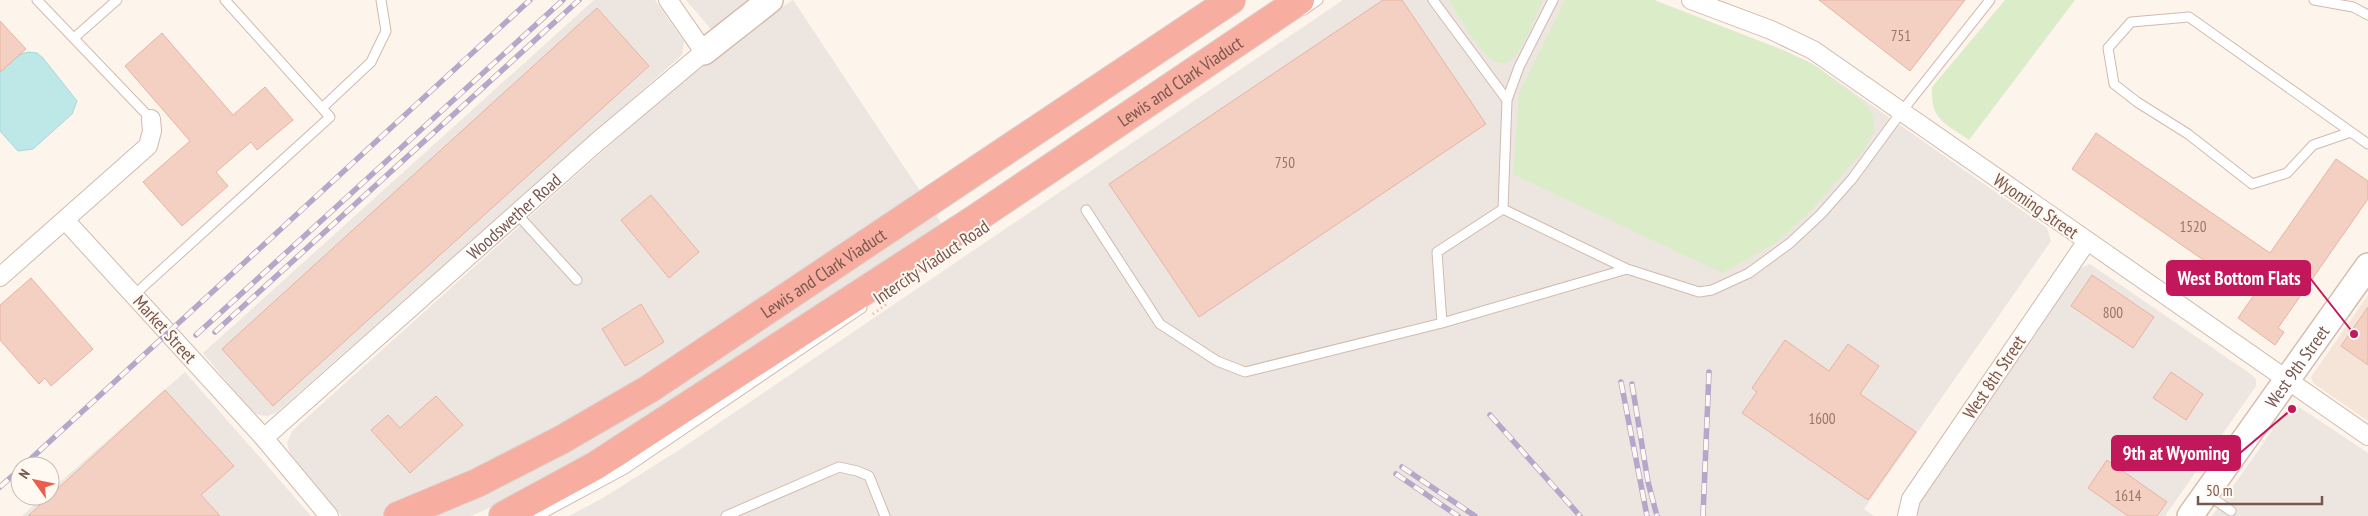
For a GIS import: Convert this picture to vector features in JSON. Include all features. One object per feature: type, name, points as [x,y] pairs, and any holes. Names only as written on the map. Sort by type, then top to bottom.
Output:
[{"type":"highway","name":"Lewis and Clark Viaduct","points":[[398,516],[477,483],[561,440],[649,389],[1231,0]]},
{"type":"highway","name":"Lewis and Clark Viaduct","points":[[503,516],[596,466],[1297,8]]},
{"type":"street","points":[[668,0],[704,52]]},
{"type":"street","name":"Woodswether Road","points":[[264,438],[517,214],[704,52],[770,0]]},
{"type":"street","name":"Wyoming Street","points":[[1691,0],[1771,30],[1813,50],[2368,436]]},
{"type":"street","points":[[0,276],[148,146],[152,131],[151,119]]},
{"type":"street","name":"Market Street","points":[[65,220],[264,438],[329,516]]},
{"type":"street","name":"West 8th Street","points":[[1907,516],[1911,499],[2087,241]]},
{"type":"street","name":"West 9th Street","points":[[2190,516],[2368,266]]},
{"type":"lane","points":[[37,0],[151,119]]},
{"type":"lane","points":[[74,38],[117,0]]},
{"type":"lane","points":[[134,295],[330,117],[225,0]]},
{"type":"lane","points":[[322,108],[371,62],[386,32],[381,0]]},
{"type":"lane","points":[[1297,8],[1318,0]]},
{"type":"lane","points":[[1433,0],[1506,100]]},
{"type":"lane","points":[[1503,209],[1506,100],[1519,67],[1553,0]]},
{"type":"lane","points":[[1503,209],[1627,269],[1699,292],[1712,290],[1749,273],[1790,243],[1821,214],[1852,179],[1902,111],[1990,0]]},
{"type":"lane","points":[[2314,0],[2353,7],[2368,15]]},
{"type":"lane","points":[[2351,132],[2313,145],[2287,173],[2252,184],[2188,134],[2136,102],[2114,84],[2108,48],[2131,22],[2189,17],[2368,144]]},
{"type":"lane","points":[[1442,323],[1437,252],[1503,209]]},
{"type":"lane","points":[[1086,210],[1160,324],[1217,361],[1245,372],[1442,323],[1627,269]]},
{"type":"lane","points":[[517,214],[577,280]]},
{"type":"lane","name":"Intercity Viaduct Road","points":[[538,516],[625,469],[873,301]]},
{"type":"lane","points":[[726,516],[839,467],[857,470],[869,476],[885,516]]},
{"type":"lane","points":[[2206,493],[2231,511]]},
{"type":"shaded area","points":[[594,0],[655,0],[684,42],[682,55],[276,413],[267,416],[251,411],[203,353]]},
{"type":"shaded area","points":[[686,0],[753,0],[718,27],[710,28]]},
{"type":"shaded area","points":[[793,0],[946,230],[564,475],[471,516],[342,516],[290,453],[287,443],[292,431],[662,98],[738,36]]},
{"type":"shaded area","points":[[1343,0],[1654,0],[1785,51],[1813,64],[2047,228],[2051,241],[1864,509],[1874,516],[569,516],[603,498],[682,448]]},
{"type":"shaded area","points":[[2090,264],[2252,375],[2256,379],[2256,386],[2165,516],[1918,516],[1918,506],[2075,274],[2081,268]]},
{"type":"shaded area","points":[[2368,295],[2368,421],[2313,383],[2311,377]]},
{"type":"shaded area","points":[[185,372],[311,516],[22,516],[33,506],[60,506],[60,482]]},
{"type":"shaded area","points":[[2296,405],[2368,453],[2368,516],[2212,516],[2288,408]]},
{"type":"green space","points":[[1449,0],[1543,0],[1520,50],[1510,61],[1502,63],[1493,60],[1484,52]]},
{"type":"green space","points":[[1565,0],[1654,0],[1785,51],[1813,64],[1865,103],[1873,116],[1874,132],[1864,150],[1807,215],[1774,244],[1722,273],[1513,174],[1519,93]]},
{"type":"green space","points":[[2005,0],[2075,0],[1969,140],[1946,124],[1936,114],[1932,98],[1932,87]]},
{"type":"water","points":[[28,52],[37,53],[43,58],[77,101],[72,114],[33,149],[18,151],[0,131],[0,72],[21,54]]},
{"type":"building","points":[[1383,0],[1402,0],[1486,124],[1199,317],[1109,184]]},
{"type":"building","points":[[1819,0],[1965,0],[1910,71]]},
{"type":"building","points":[[597,8],[649,66],[273,406],[222,349]]},
{"type":"building","points":[[0,21],[26,49],[0,72]]},
{"type":"building","points":[[162,33],[233,115],[265,87],[293,120],[257,150],[251,142],[216,172],[228,186],[182,226],[143,182],[190,141],[125,66]]},
{"type":"building","points":[[2096,133],[2270,253],[2336,159],[2368,181],[2368,199],[2278,328],[2284,332],[2275,345],[2238,318],[2254,295],[2072,169]]},
{"type":"building","points":[[651,195],[699,252],[669,278],[621,220]]},
{"type":"building","points":[[2092,275],[2154,317],[2133,348],[2071,306]]},
{"type":"building","points":[[31,278],[93,349],[51,386],[45,378],[39,384],[0,340],[0,305]]},
{"type":"building","points":[[641,304],[664,342],[625,366],[602,329]]},
{"type":"building","points":[[2368,307],[2368,365],[2341,346]]},
{"type":"building","points":[[1785,340],[1829,371],[1848,344],[1879,366],[1860,394],[1916,432],[1868,500],[1742,413],[1757,392],[1752,388]]},
{"type":"building","points":[[2171,372],[2203,394],[2186,420],[2153,398]]},
{"type":"building","points":[[165,390],[234,466],[201,495],[220,516],[28,516],[39,506],[60,506],[60,487]]},
{"type":"building","points":[[436,396],[463,425],[410,473],[371,430],[388,415],[400,428]]},
{"type":"building","points":[[2107,460],[2167,502],[2157,516],[2128,516],[2088,488]]},
{"type":"railway","points":[[34,456],[530,0]]},
{"type":"railway","points":[[196,335],[563,0]]},
{"type":"railway","points":[[215,332],[579,0]]},
{"type":"railway","points":[[1703,516],[1709,372]]},
{"type":"railway","points":[[1621,382],[1647,516]]},
{"type":"railway","points":[[1632,384],[1648,482],[1657,516]]},
{"type":"railway","points":[[1490,415],[1580,516]]},
{"type":"railway","points":[[1402,467],[1475,516]]},
{"type":"railway","points":[[1396,474],[1458,516]]},
{"type":"railway","points":[[0,487],[10,478]]},
{"type":"place","name":"West Bottom Flats","points":[[2354,334]]},
{"type":"place","name":"9th at Wyoming","points":[[2292,409]]}]
